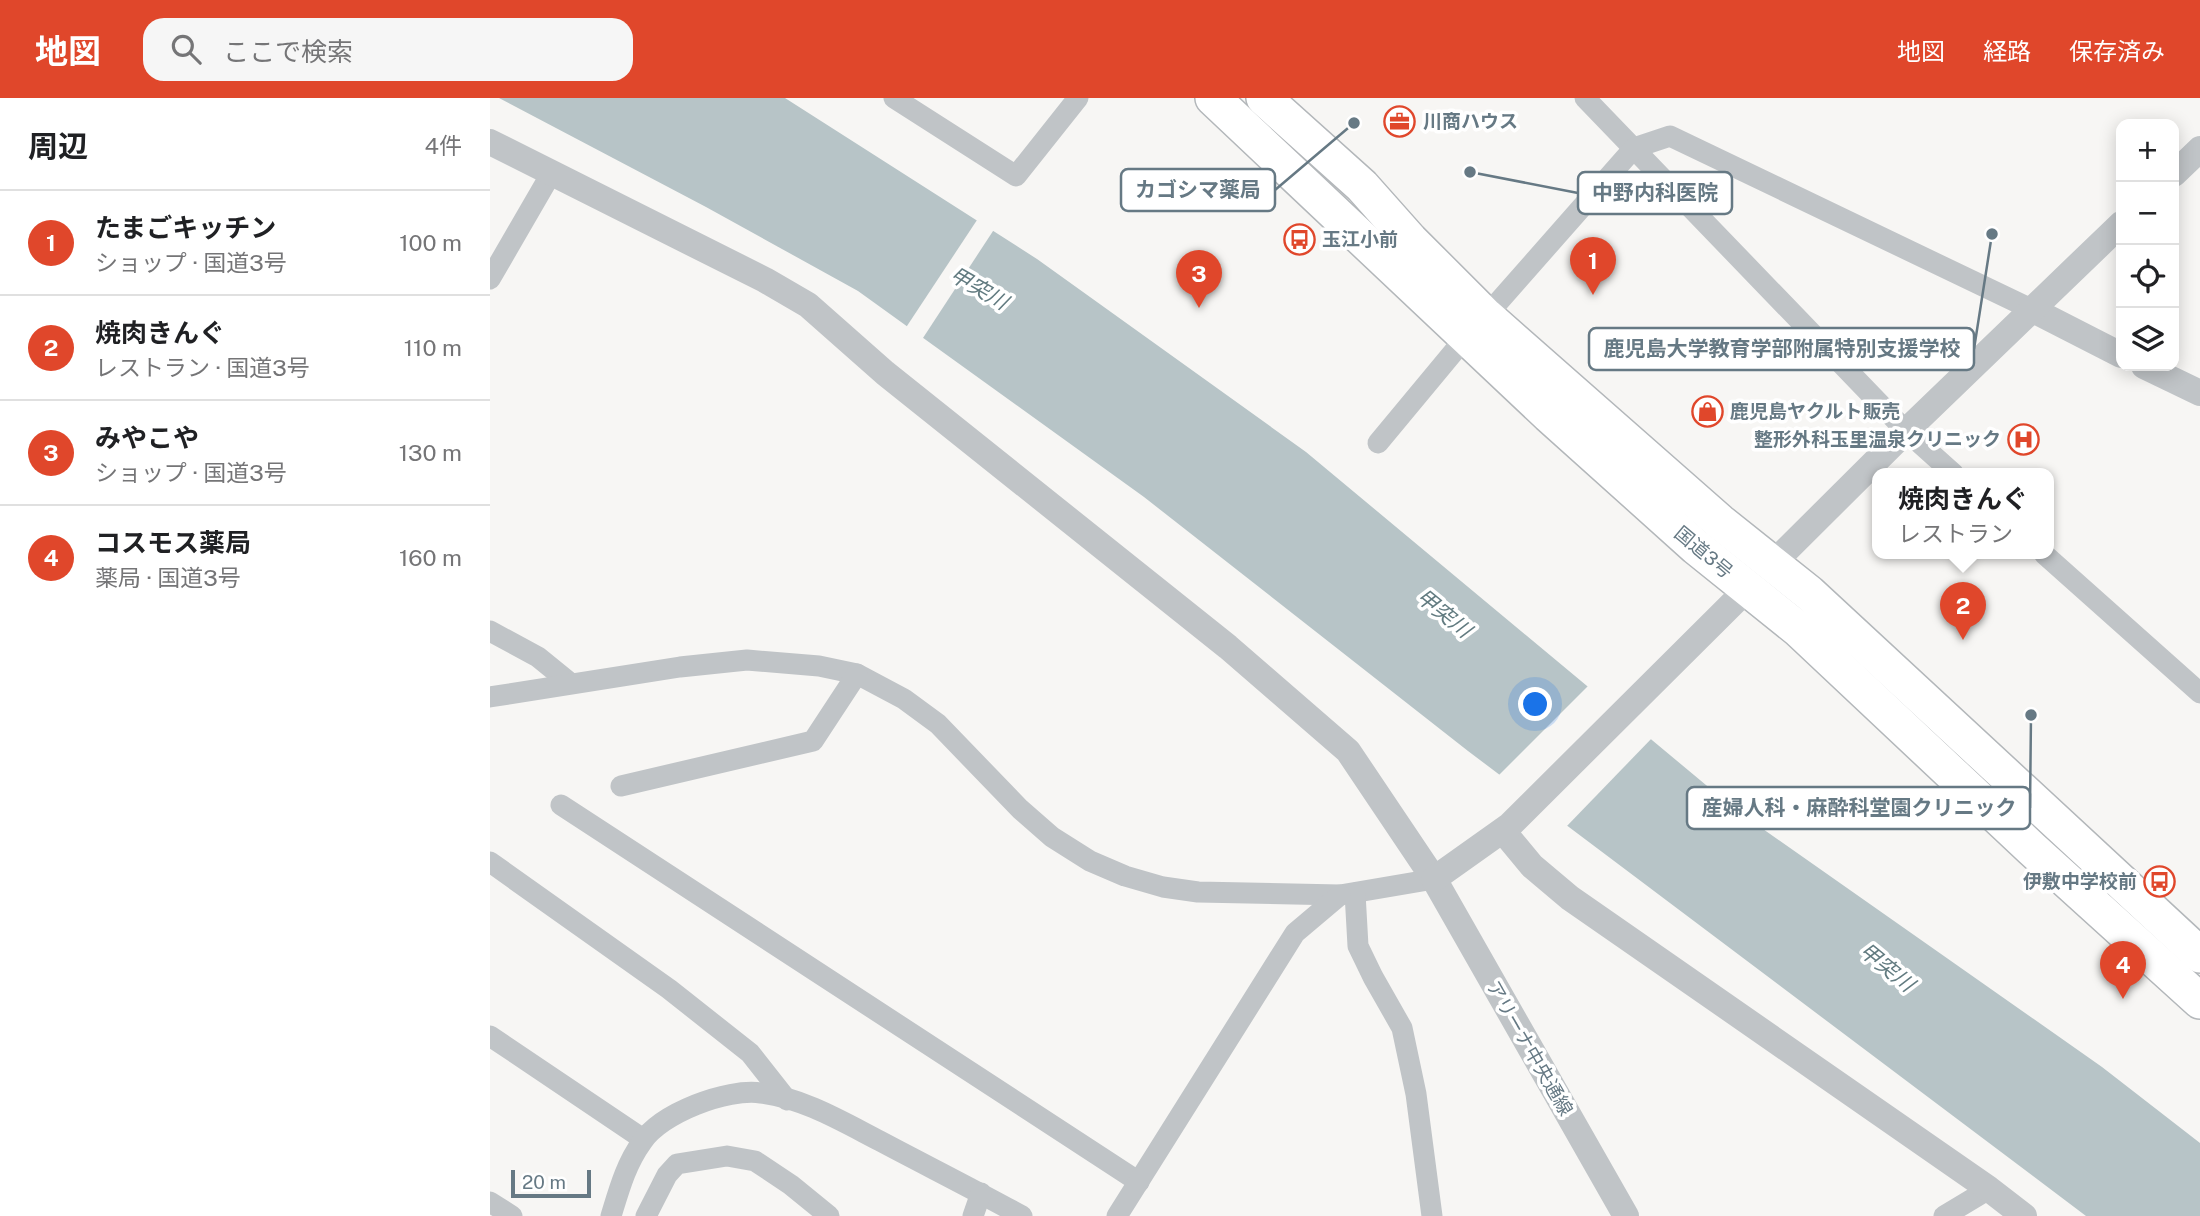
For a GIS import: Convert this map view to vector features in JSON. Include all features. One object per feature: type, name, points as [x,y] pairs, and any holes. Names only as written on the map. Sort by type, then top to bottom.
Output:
[{"type":"highway","name":"国道3号","points":[[1213,98],[1476,326],[1816,598],[2200,955]]},
{"type":"highway","name":"国道3号","points":[[1264,98],[1362,186],[1410,240],[1476,326],[1696,547],[1798,629],[2032,849],[2200,1001]]},
{"type":"street","points":[[894,98],[1016,176],[1078,98]]},
{"type":"street","points":[[1585,98],[1906,431],[1947,468]]},
{"type":"street","points":[[1378,443],[1476,326],[1634,148],[1670,136],[2116,352]]},
{"type":"street","name":"アリーナ中央通線","points":[[490,142],[765,280],[808,305],[885,373],[1227,647],[1348,751],[1434,879],[1626,1216]]},
{"type":"street","points":[[2179,169],[2200,149]]},
{"type":"street","points":[[490,279],[552,172]]},
{"type":"street","points":[[490,697],[570,683],[747,660],[818,666],[857,674],[904,699],[938,724],[1020,809],[1052,837],[1090,861],[1125,876],[1163,887],[1198,892],[1348,894],[1434,879],[1506,828],[1906,431],[2116,229]]},
{"type":"street","points":[[2154,371],[2200,393]]},
{"type":"street","points":[[2051,559],[2200,693]]},
{"type":"street","points":[[490,631],[538,657],[570,683]]},
{"type":"street","points":[[621,786],[813,741],[857,674]]},
{"type":"street","points":[[561,805],[1139,1182]]},
{"type":"street","points":[[1506,828],[1532,866],[1570,898],[2024,1216]]},
{"type":"street","points":[[490,862],[669,989],[750,1053],[787,1100]]},
{"type":"street","points":[[1117,1216],[1295,933],[1348,894]]},
{"type":"street","points":[[1348,894],[1358,946],[1402,1028],[1416,1094],[1432,1216]]},
{"type":"street","points":[[490,1036],[643,1139]]},
{"type":"street","points":[[611,1216],[630,1162],[643,1139],[685,1110],[711,1098],[737,1093],[762,1093],[817,1109],[1022,1216]]},
{"type":"street","points":[[646,1216],[667,1175],[677,1164],[727,1156],[755,1161],[791,1185],[829,1216]]},
{"type":"street","points":[[1944,1216],[1989,1189]]},
{"type":"street","points":[[973,1216],[981,1193]]},
{"type":"street","points":[[490,1202],[512,1216]]},
{"type":"water","name":"甲突川","points":[[499,98],[785,98],[1037,259],[1306,452],[1736,810],[2102,1067],[2200,1143],[2200,1216],[2086,1216],[1468,751],[1144,497],[858,291]]},
{"type":"pier","points":[[979,217],[995,228],[921,341],[905,329]]},
{"type":"pier","points":[[1590,684],[1653,737],[1565,828],[1497,777]]},
{"type":"place","name":"川商ハウス","points":[[1400,121]]},
{"type":"place","name":"カゴシマ薬局","points":[[1354,123]]},
{"type":"place","name":"中野内科医院","points":[[1470,172]]},
{"type":"place","name":"鹿児島大学教育学部附属特別支援学校","points":[[1992,234]]},
{"type":"place","name":"玉江小前","points":[[1299,239]]},
{"type":"place","name":"たまごキッチン","points":[[1593,295]]},
{"type":"place","name":"みやこや","points":[[1199,308]]},
{"type":"place","name":"鹿児島ヤクルト販売","points":[[1707,411]]},
{"type":"place","name":"整形外科玉里温泉クリニック","points":[[2024,439]]},
{"type":"place","name":"焼肉きんぐ","points":[[1963,640]]},
{"type":"place","name":"産婦人科・麻酔科堂園クリニック","points":[[2031,715]]},
{"type":"place","name":"伊敷中学校前","points":[[2160,881]]},
{"type":"place","name":"コスモス薬局","points":[[2123,999]]}]
